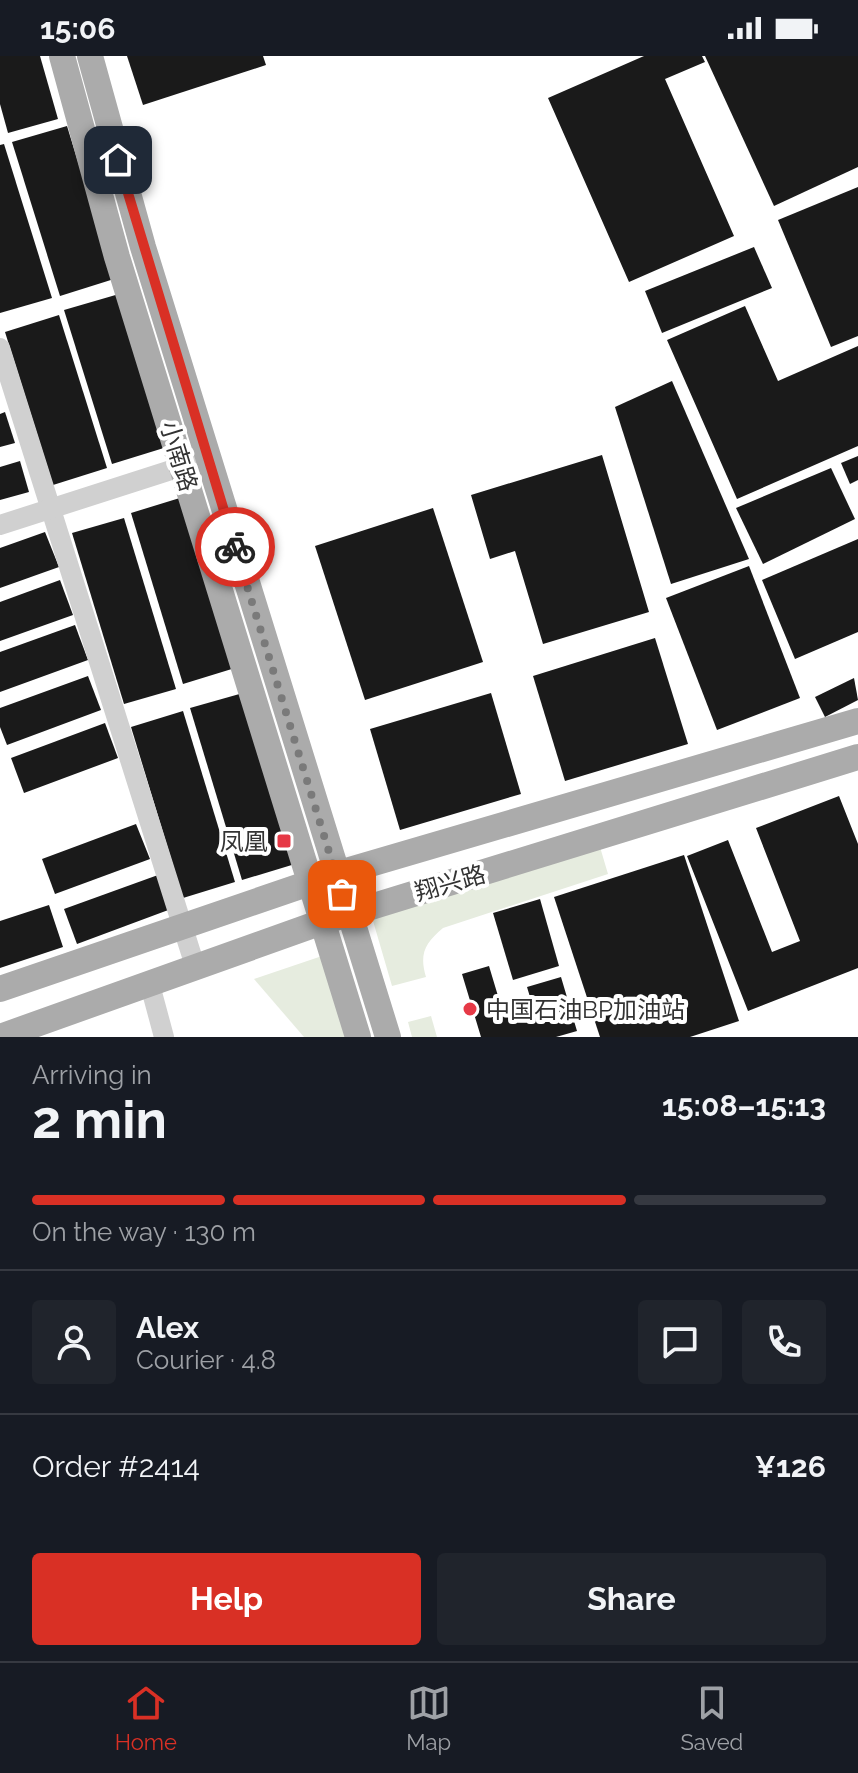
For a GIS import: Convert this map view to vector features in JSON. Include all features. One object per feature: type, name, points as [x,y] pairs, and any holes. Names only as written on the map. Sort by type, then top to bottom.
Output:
[{"type":"main road","name":"小南路","points":[[62,56],[117,257],[358,1037]]},
{"type":"main road","name":"小南路","points":[[90,56],[208,458],[388,1037]]},
{"type":"main road","name":"翔兴路","points":[[0,989],[310,882],[851,724]]},
{"type":"main road","name":"翔兴路","points":[[0,1037],[322,922],[858,758]]},
{"type":"street","points":[[0,348],[196,969]]},
{"type":"street","points":[[0,525],[208,458]]},
{"type":"street","points":[[851,724],[858,758]]},
{"type":"street","points":[[150,985],[164,1037]]},
{"type":"shaded area","points":[[600,847],[608,874],[443,928],[425,950],[423,962],[426,977],[392,986],[371,914]]},
{"type":"shaded area","points":[[322,956],[350,1037],[304,1037],[254,979]]},
{"type":"shaded area","points":[[431,1016],[437,1037],[412,1037],[408,1022]]},
{"type":"building","points":[[0,56],[40,56],[58,119],[8,133],[0,104]]},
{"type":"building","points":[[127,56],[263,56],[266,65],[143,105]]},
{"type":"building","points":[[644,56],[702,56],[705,62],[665,79],[734,236],[629,282],[548,98]]},
{"type":"building","points":[[705,56],[858,56],[858,167],[774,206]]},
{"type":"building","points":[[67,126],[114,279],[60,296],[12,142]]},
{"type":"building","points":[[4,144],[52,298],[0,313],[0,145]]},
{"type":"building","points":[[858,187],[858,336],[831,347],[778,220]]},
{"type":"building","points":[[754,247],[772,288],[662,333],[645,291]]},
{"type":"building","points":[[119,294],[167,447],[112,464],[64,310]]},
{"type":"building","points":[[745,306],[778,381],[858,346],[858,446],[737,499],[667,340]]},
{"type":"building","points":[[59,315],[107,468],[53,485],[5,332]]},
{"type":"building","points":[[672,381],[749,559],[671,584],[615,407]]},
{"type":"building","points":[[5,412],[15,443],[0,447],[0,414]]},
{"type":"building","points":[[602,455],[649,612],[543,644],[515,551],[490,559],[471,495]]},
{"type":"building","points":[[858,456],[858,480],[850,484],[841,463]]},
{"type":"building","points":[[20,461],[29,492],[0,500],[0,467]]},
{"type":"building","points":[[831,468],[855,519],[763,564],[736,508]]},
{"type":"building","points":[[183,497],[235,668],[183,684],[131,513]]},
{"type":"building","points":[[433,508],[483,662],[365,700],[315,546]]},
{"type":"building","points":[[124,518],[176,689],[124,704],[72,533]]},
{"type":"building","points":[[45,532],[59,567],[0,588],[0,548]]},
{"type":"building","points":[[858,539],[858,632],[795,659],[762,580]]},
{"type":"building","points":[[749,566],[800,698],[717,730],[666,598]]},
{"type":"building","points":[[60,580],[73,615],[0,641],[0,602]]},
{"type":"building","points":[[75,625],[88,660],[0,692],[0,652]]},
{"type":"building","points":[[655,638],[688,744],[565,781],[533,676]]},
{"type":"building","points":[[88,676],[101,710],[7,745],[0,727],[0,708]]},
{"type":"building","points":[[854,678],[858,700],[825,717],[815,697]]},
{"type":"building","points":[[243,693],[295,864],[242,880],[190,708]]},
{"type":"building","points":[[491,693],[521,794],[400,830],[370,729]]},
{"type":"building","points":[[183,711],[235,882],[183,898],[131,727]]},
{"type":"building","points":[[105,723],[118,758],[24,793],[11,758]]},
{"type":"building","points":[[839,796],[858,844],[858,968],[748,1011],[687,856],[728,840],[772,952],[800,941],[756,828]]},
{"type":"building","points":[[136,824],[150,859],[55,894],[42,859]]},
{"type":"building","points":[[684,855],[739,1021],[690,1037],[600,1037],[554,897]]},
{"type":"building","points":[[158,875],[171,909],[77,944],[64,909]]},
{"type":"building","points":[[540,899],[559,966],[513,980],[493,913]]},
{"type":"building","points":[[49,905],[63,947],[0,968],[0,921]]},
{"type":"building","points":[[489,966],[504,1016],[533,1007],[527,987],[561,977],[577,1031],[556,1037],[481,1037],[462,974]]},
{"type":"way so far","points":[[235,547],[342,894]]},
{"type":"place","name":"凤凰","points":[[284,841]]},
{"type":"place","name":"中国石油BP加油站","points":[[470,1009]]},
{"type":"route","points":[[118,160],[235,547]]}]
